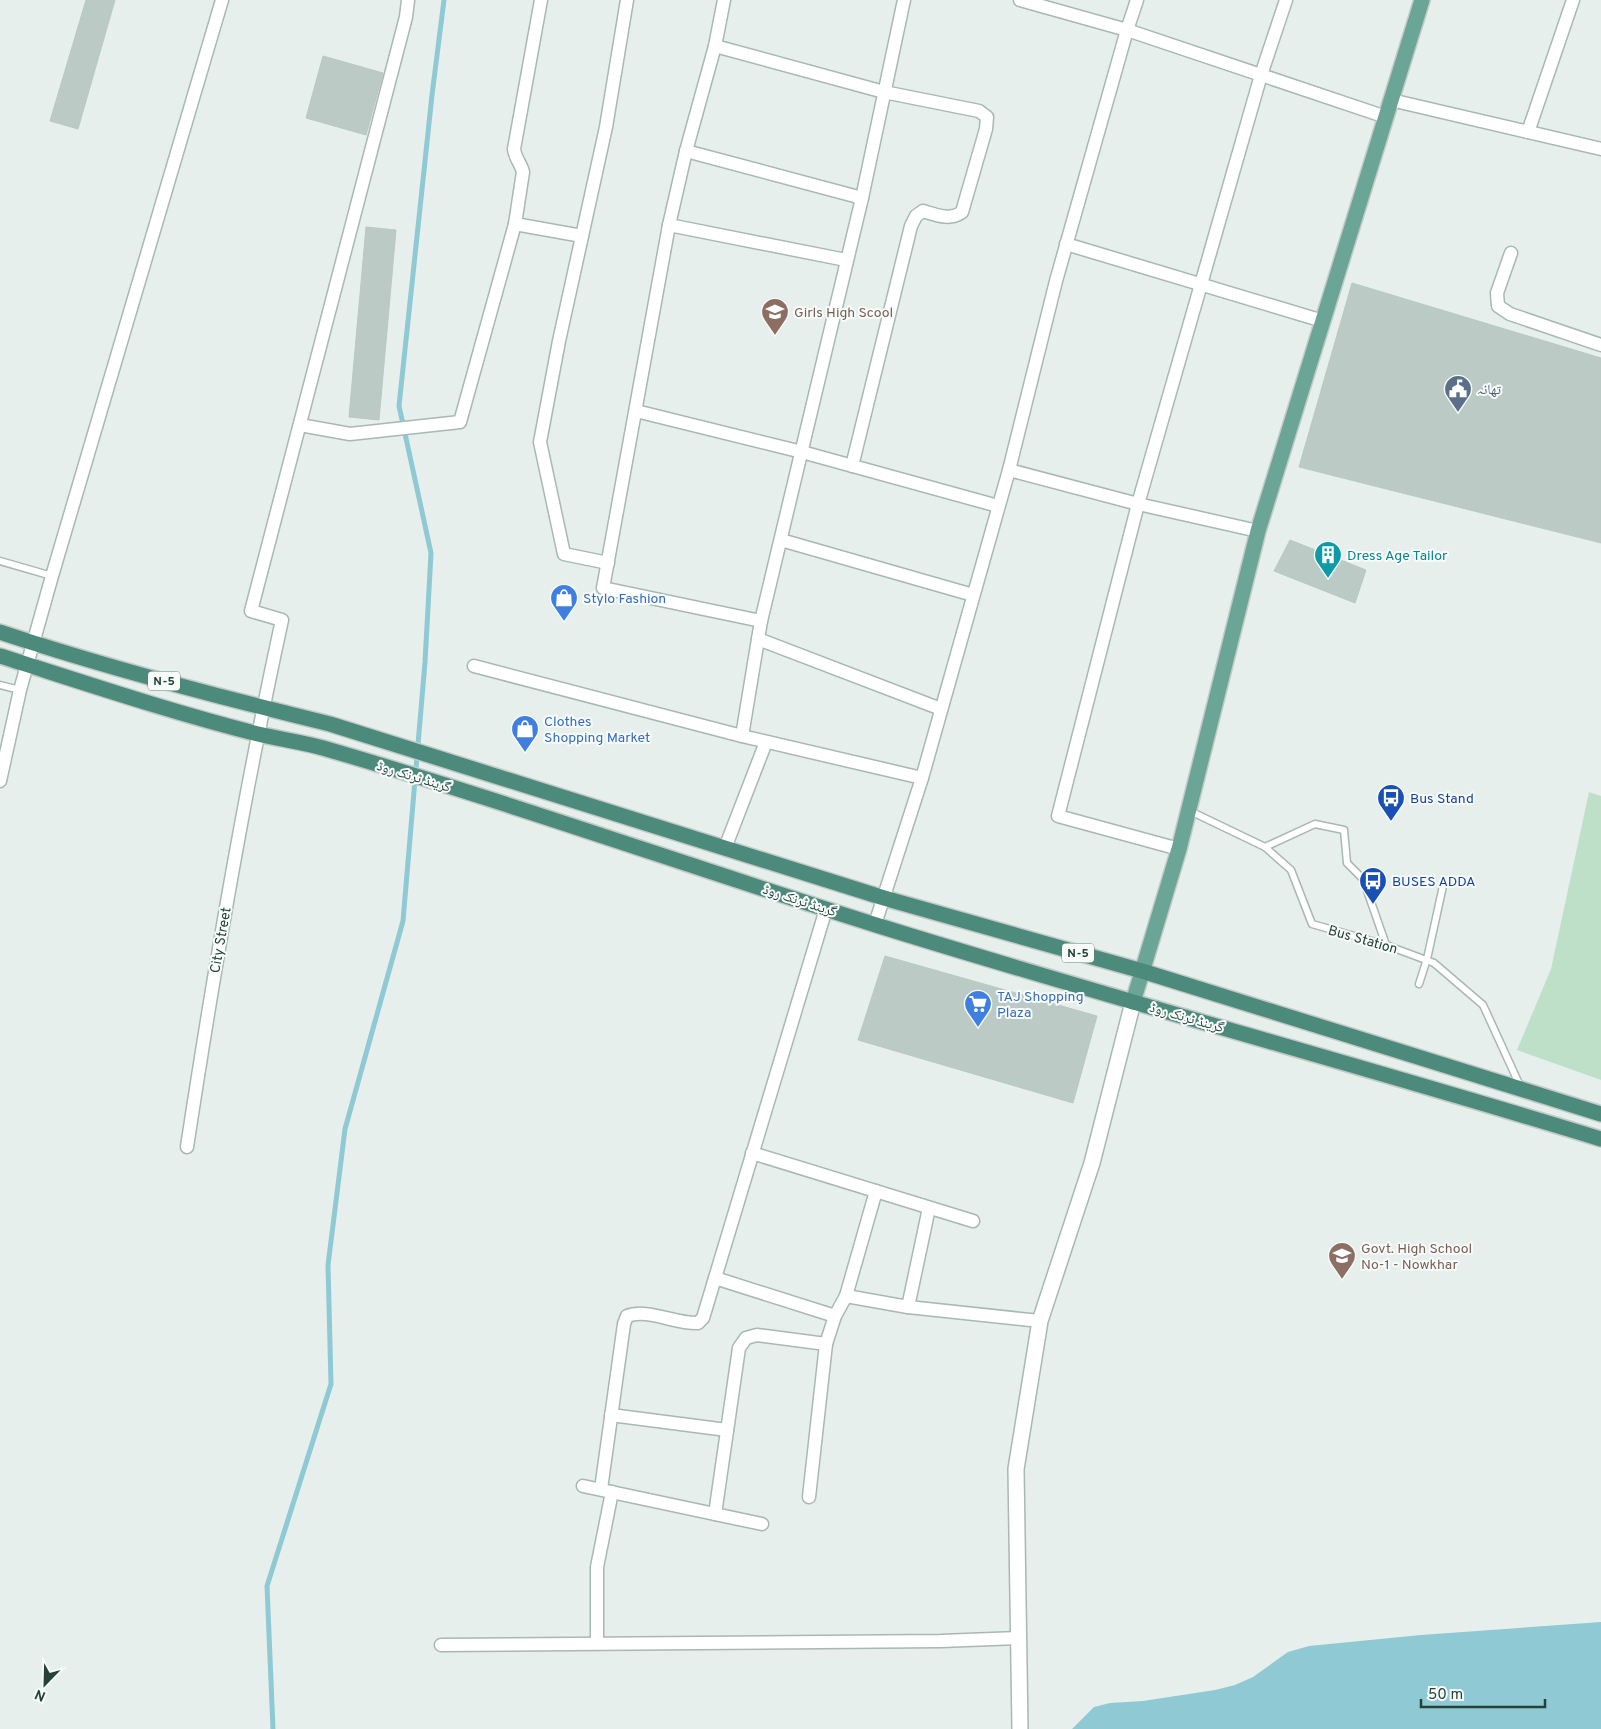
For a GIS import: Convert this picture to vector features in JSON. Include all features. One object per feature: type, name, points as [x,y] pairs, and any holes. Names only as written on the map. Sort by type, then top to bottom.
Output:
[{"type":"highway","name":"گرینڈ ٹرنک روڈ","points":[[0,632],[145,676],[330,724],[884,898],[1142,971],[1601,1114]]},
{"type":"highway","name":"گرینڈ ٹرنک روڈ","points":[[0,656],[257,734],[319,747],[543,816],[875,924],[1133,1002],[1459,1095],[1601,1139]]},
{"type":"main road","points":[[1133,1002],[1179,849],[1187,810],[1258,531],[1422,0]]},
{"type":"street","points":[[0,781],[20,690],[52,576],[222,0]]},
{"type":"street","points":[[408,0],[406,17],[300,425],[350,434],[460,422],[515,224],[523,172],[514,150],[541,0]]},
{"type":"street","points":[[608,562],[564,554],[540,442],[559,340],[606,127],[627,0]]},
{"type":"street","points":[[724,0],[715,46],[686,152],[669,226],[603,588],[760,621]]},
{"type":"street","points":[[742,736],[760,621],[862,198],[904,0]]},
{"type":"street","points":[[1020,0],[1127,30],[1386,117]]},
{"type":"street","points":[[875,924],[922,778],[1009,470],[1066,244],[1137,0]]},
{"type":"street","points":[[1179,849],[1058,816],[1138,504],[1261,75],[1286,0]]},
{"type":"street","points":[[1528,132],[1573,0]]},
{"type":"street","points":[[715,46],[884,92],[979,111],[987,117],[986,130],[962,212],[957,216],[948,217],[923,211],[916,216],[911,226],[852,466]]},
{"type":"street","points":[[1391,100],[1601,149]]},
{"type":"street","points":[[686,152],[862,198]]},
{"type":"street","points":[[515,224],[582,236]]},
{"type":"street","points":[[669,226],[846,260]]},
{"type":"street","points":[[1066,244],[1323,321]]},
{"type":"street","points":[[1511,253],[1497,293],[1498,306],[1510,314],[1601,345]]},
{"type":"street","points":[[636,411],[802,452],[998,506]]},
{"type":"street","name":"City Street","points":[[187,1146],[210,993],[257,734],[282,620],[251,611],[300,425]]},
{"type":"street","points":[[1009,470],[1138,504],[1258,531]]},
{"type":"street","points":[[781,540],[973,595]]},
{"type":"street","points":[[758,639],[941,709]]},
{"type":"street","points":[[474,666],[766,742],[922,778]]},
{"type":"street","points":[[725,848],[766,742]]},
{"type":"street","points":[[597,1643],[597,1567],[606,1491],[611,1415],[627,1316],[636,1313],[689,1323],[698,1323],[703,1318],[826,908]]},
{"type":"street","points":[[1020,1729],[1016,1469],[1040,1321],[1092,1163],[1133,1002]]},
{"type":"street","points":[[752,1153],[973,1221]]},
{"type":"street","points":[[809,1497],[826,1344],[835,1316],[846,1296],[876,1191]]},
{"type":"street","points":[[908,1307],[929,1208]]},
{"type":"street","points":[[715,1278],[835,1316]]},
{"type":"street","points":[[846,1296],[908,1307],[1040,1321]]},
{"type":"street","points":[[715,1514],[740,1348],[746,1338],[757,1335],[826,1344]]},
{"type":"street","points":[[611,1415],[727,1430]]},
{"type":"street","points":[[583,1486],[762,1524]]},
{"type":"street","points":[[441,1645],[941,1641],[1018,1638]]},
{"type":"lane","points":[[0,561],[52,576]]},
{"type":"lane","points":[[0,685],[20,690]]},
{"type":"lane","name":"Bus Station","points":[[1187,810],[1265,847],[1291,870],[1312,924],[1386,945],[1434,963],[1483,1005],[1521,1089]]},
{"type":"lane","points":[[1265,847],[1315,824],[1344,830],[1347,863],[1363,880],[1386,945]]},
{"type":"lane","points":[[1419,984],[1427,959],[1443,886]]},
{"type":"green space","points":[[1589,792],[1601,796],[1601,1080],[1517,1050],[1551,969]]},
{"type":"water","points":[[1601,1622],[1601,1729],[1072,1729],[1094,1707],[1110,1703],[1143,1701],[1215,1690],[1235,1685],[1253,1677],[1288,1652],[1309,1646],[1421,1635]]},
{"type":"building","points":[[86,0],[115,0],[78,129],[50,121]]},
{"type":"building","points":[[323,56],[383,73],[366,135],[306,118]]},
{"type":"building","points":[[366,227],[396,230],[379,420],[349,417]]},
{"type":"building","name":"تھانہ","points":[[1352,283],[1601,358],[1601,543],[1299,467]]},
{"type":"building","name":"Dress Age Tailor","points":[[1290,540],[1366,570],[1355,603],[1274,571]]},
{"type":"building","name":"TAJ Shopping Plaza","points":[[885,956],[1097,1016],[1073,1103],[858,1040]]},
{"type":"waterway","points":[[273,1729],[267,1586],[331,1384],[328,1265],[345,1129],[403,921],[425,662],[431,553],[399,406],[444,0]]},
{"type":"place","name":"Girls High Scool","points":[[775,336]]},
{"type":"place","name":"تھانہ","points":[[1458,413]]},
{"type":"place","name":"Dress Age Tailor","points":[[1328,579]]},
{"type":"place","name":"Stylo Fashion","points":[[564,622]]},
{"type":"place","name":"Clothes Shopping Market","points":[[525,753]]},
{"type":"place","name":"Bus Stand","points":[[1391,822]]},
{"type":"place","name":"BUSES ADDA","points":[[1373,905]]},
{"type":"place","name":"TAJ Shopping Plaza","points":[[978,1028]]},
{"type":"place","name":"Govt. High School No-1 - Nowkhar","points":[[1342,1280]]}]
